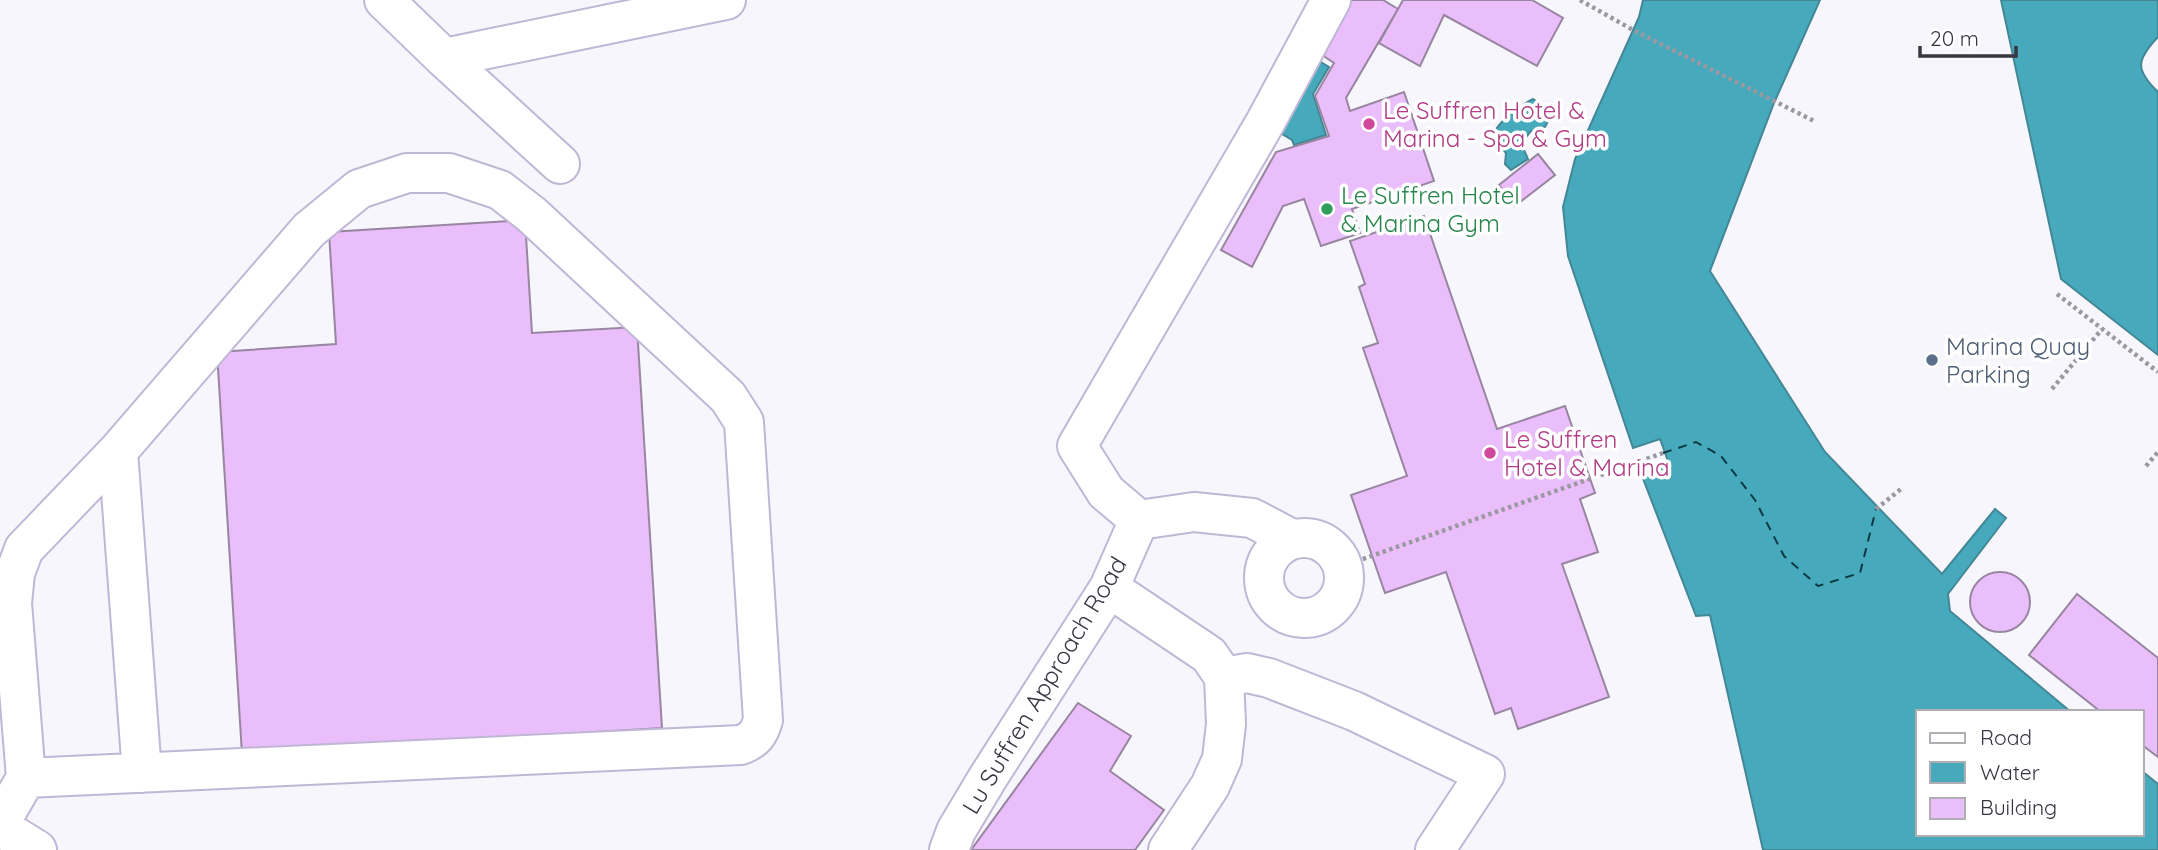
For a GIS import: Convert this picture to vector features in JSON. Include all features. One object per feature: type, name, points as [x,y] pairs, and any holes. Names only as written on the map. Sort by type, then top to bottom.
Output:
[{"type":"street","points":[[384,0],[560,164]]},
{"type":"street","points":[[444,58],[726,0]]},
{"type":"street","points":[[1292,539],[1252,518],[1194,512],[1139,520],[1106,492],[1077,446],[1266,121],[1331,0]]},
{"type":"street","points":[[26,778],[741,745],[750,742],[756,737],[763,720],[744,422],[728,397],[531,214],[499,190],[449,173],[407,173],[359,189],[309,230],[118,451],[24,549],[15,573],[12,603],[26,778],[0,825],[37,850]]},
{"type":"street","points":[[118,451],[142,773]]},
{"type":"street","name":"Lu Suffren Approach Road","points":[[949,850],[956,831],[1108,588],[1139,520]]},
{"type":"street","points":[[1305,537],[1329,546],[1338,555],[1343,566],[1345,579],[1342,593],[1335,605],[1311,618],[1285,614],[1266,594],[1264,567],[1270,555],[1280,545],[1292,539],[1305,537]]},
{"type":"street","points":[[1108,588],[1209,655],[1224,677],[1226,724],[1222,759],[1210,786],[1168,850]]},
{"type":"street","points":[[1224,677],[1247,673],[1269,678],[1354,710],[1485,774],[1435,850]]},
{"type":"path","points":[[1580,0],[1774,103],[1816,122]]},
{"type":"path","points":[[2057,294],[2158,372]]},
{"type":"path","points":[[2053,389],[2102,329]]},
{"type":"path","points":[[2146,466],[2158,452]]},
{"type":"path","points":[[1343,566],[1663,453]]},
{"type":"path","points":[[1876,509],[1901,489]]},
{"type":"water","points":[[1643,0],[1820,0],[1774,103],[1710,271],[1825,452],[1942,574],[1995,509],[2006,518],[1948,594],[1950,611],[2069,710],[1916,710],[1916,836],[2144,836],[2144,773],[2158,784],[2158,850],[1763,850],[1710,615],[1696,616],[1642,476],[1669,464],[1660,439],[1633,448],[1568,256],[1563,207],[1575,159],[1639,17]]},
{"type":"water","points":[[2001,0],[2158,0],[2158,37],[2145,52],[2141,65],[2145,77],[2158,92],[2158,355],[2061,279]]},
{"type":"water","points":[[1316,59],[1329,67],[1313,94],[1326,135],[1294,145],[1292,140],[1277,131]]},
{"type":"water","points":[[1533,99],[1543,105],[1551,116],[1545,127],[1531,131],[1523,141],[1528,159],[1511,170],[1505,164],[1506,153],[1492,136],[1510,114]]},
{"type":"building","name":"Le Suffren Hotel & Marina - Spa & Gym","points":[[1349,0],[1383,0],[1398,9],[1346,98],[1350,111],[1404,92],[1434,181],[1352,209],[1360,233],[1321,246],[1304,199],[1283,206],[1252,267],[1221,250],[1276,152],[1329,136],[1315,96],[1334,63],[1319,53]]},
{"type":"building","points":[[1403,0],[1532,0],[1563,18],[1537,66],[1444,15],[1420,66],[1379,43]]},
{"type":"building","points":[[1538,154],[1555,175],[1515,206],[1499,185]]},
{"type":"building","name":"Le Suffren Hotel & Marina","points":[[1424,216],[1497,429],[1565,406],[1595,493],[1580,499],[1598,552],[1562,564],[1609,697],[1518,729],[1511,708],[1495,714],[1446,572],[1385,593],[1351,495],[1407,476],[1363,348],[1378,343],[1359,287],[1365,284],[1350,241]]},
{"type":"building","points":[[525,220],[532,333],[637,327],[662,728],[242,754],[217,352],[336,344],[329,232]]},
{"type":"building","points":[[2000,572],[2012,574],[2025,585],[2030,602],[2028,614],[2017,627],[2000,632],[1988,630],[1975,619],[1970,602],[1972,590],[1983,577]]},
{"type":"building","points":[[2077,594],[2158,658],[2158,757],[2144,746],[2144,710],[2098,710],[2029,655]]},
{"type":"building","points":[[1078,703],[1131,736],[1110,771],[1164,810],[1135,850],[971,850]]},
{"type":"ferry route","points":[[1663,453],[1696,442],[1721,456],[1755,500],[1784,556],[1818,586],[1860,573],[1876,509]]},
{"type":"place","name":"Le Suffren Hotel & Marina - Spa & Gym","points":[[1369,124]]},
{"type":"place","name":"Le Suffren Hotel & Marina Gym","points":[[1327,209]]},
{"type":"place","name":"Marina Quay Parking","points":[[1932,360]]},
{"type":"place","name":"Le Suffren Hotel & Marina","points":[[1490,453]]}]
